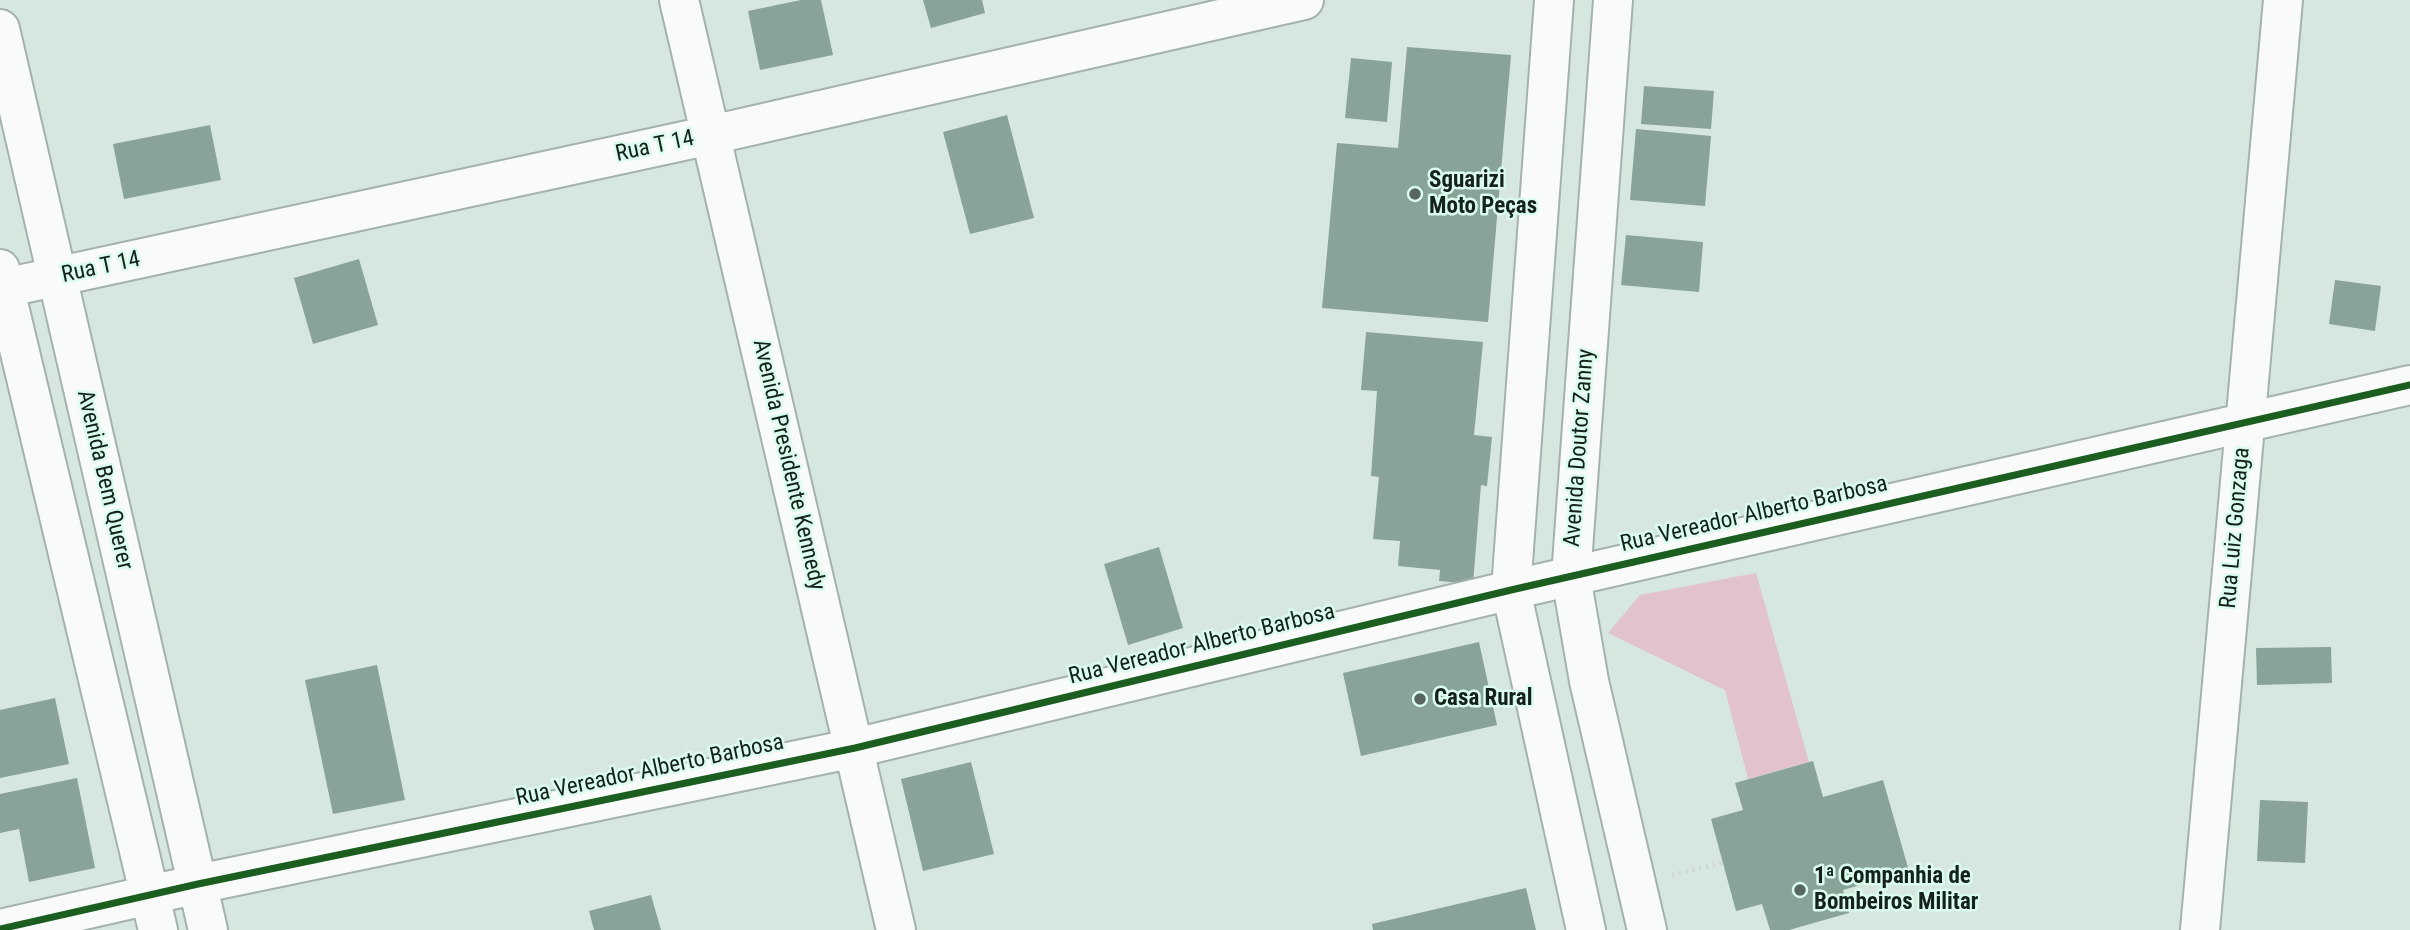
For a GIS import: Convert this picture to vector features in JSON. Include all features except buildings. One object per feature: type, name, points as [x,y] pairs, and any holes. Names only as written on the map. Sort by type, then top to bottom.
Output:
[{"type":"street","name":"Avenida Presidente Kennedy","points":[[679,0],[896,930]]},
{"type":"street","name":"Rua T 14","points":[[2,278],[58,278],[711,135],[1304,0]]},
{"type":"street","points":[[1554,0],[1511,590],[1586,930]]},
{"type":"street","name":"Avenida Doutor Zanny","points":[[1613,0],[1571,577],[1589,681],[1647,930]]},
{"type":"street","name":"Rua Luiz Gonzaga","points":[[2200,930],[2283,0]]},
{"type":"street","name":"Avenida Bem Querer","points":[[0,29],[208,930]]},
{"type":"street","points":[[2,278],[154,912]]},
{"type":"street","name":"Rua Vereador Alberto Barbosa","points":[[0,929],[154,912],[198,884],[855,748],[1511,590],[2410,385]]},
{"type":"path","points":[[1637,883],[1723,863]]},
{"type":"shaded area","points":[[1756,573],[1809,762],[1748,779],[1725,690],[1608,633],[1640,595]]},
{"type":"cycle path","points":[[0,929],[198,884],[855,748],[1511,590],[2410,385]]},
{"type":"place","name":"Sguarizi Moto Peças","points":[[1415,194]]},
{"type":"place","name":"Casa Rural","points":[[1420,699]]},
{"type":"place","name":"1ª Companhia de Bombeiros Militar","points":[[1800,890]]}]
